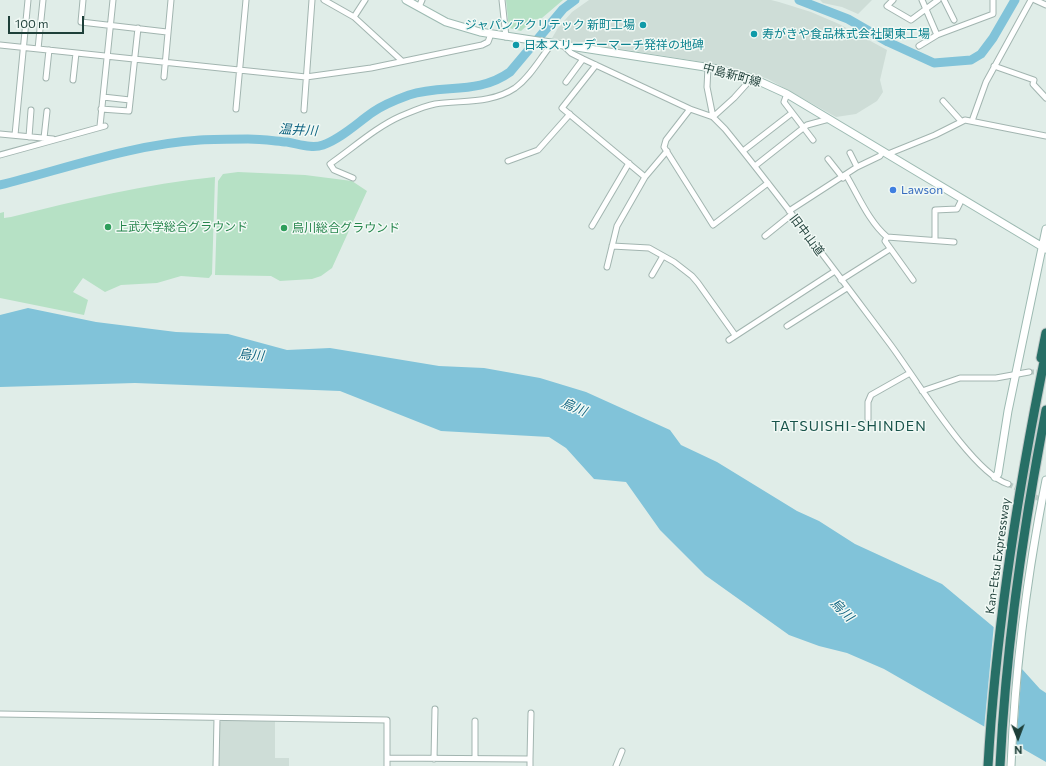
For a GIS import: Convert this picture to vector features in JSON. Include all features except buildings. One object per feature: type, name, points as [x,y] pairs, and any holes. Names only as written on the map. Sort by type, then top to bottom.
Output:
[{"type":"highway","points":[[1029,436],[1046,333]]},
{"type":"highway","name":"Kan-Etsu Expressway","points":[[988,766],[998,641],[1016,508],[1046,352]]},
{"type":"highway","name":"Kan-Etsu Expressway","points":[[1000,766],[1009,642],[1027,511],[1046,410]]},
{"type":"main road","name":"中島新町線","points":[[406,0],[453,25],[491,34],[708,67],[752,78],[786,94],[829,119],[1044,248]]},
{"type":"main road","points":[[995,477],[998,474],[1015,374],[1044,248],[1046,229]]},
{"type":"main road","points":[[1011,766],[1025,602],[1046,480]]},
{"type":"street","points":[[15,135],[28,0]]},
{"type":"street","points":[[38,49],[43,0]]},
{"type":"street","points":[[83,0],[81,22],[110,24],[167,32]]},
{"type":"street","points":[[0,156],[102,126],[102,96],[113,0]]},
{"type":"street","points":[[164,77],[164,62],[171,0]]},
{"type":"street","points":[[236,109],[246,0]]},
{"type":"street","points":[[304,110],[312,0]]},
{"type":"street","points":[[324,0],[354,17],[402,61]]},
{"type":"street","points":[[354,17],[365,0]]},
{"type":"street","points":[[419,7],[422,0]]},
{"type":"street","points":[[502,0],[506,36]]},
{"type":"street","points":[[893,0],[887,6],[911,20],[938,0]]},
{"type":"street","points":[[922,0],[937,35]]},
{"type":"street","points":[[944,0],[954,20]]},
{"type":"street","points":[[919,46],[937,35],[993,14],[993,0]]},
{"type":"street","points":[[972,121],[986,82],[1031,0]]},
{"type":"street","points":[[1035,0],[1046,5]]},
{"type":"street","points":[[101,109],[129,111],[138,28]]},
{"type":"street","points":[[0,46],[107,57],[134,58],[306,78],[371,68],[482,45],[488,42],[491,34]]},
{"type":"street","points":[[353,178],[334,170],[330,164],[386,124],[400,117],[434,104],[484,100],[500,96],[515,88],[528,76],[548,49],[548,43]]},
{"type":"street","name":"旧中山道","points":[[564,46],[571,53],[583,59],[690,109],[713,117],[743,150],[892,345],[922,391],[976,460],[995,477],[1005,483]]},
{"type":"street","points":[[46,78],[50,50]]},
{"type":"street","points":[[73,80],[76,53]]},
{"type":"street","points":[[566,82],[583,59]]},
{"type":"street","points":[[596,65],[562,108],[645,177]]},
{"type":"street","points":[[994,66],[1034,80],[1033,84],[1046,98]]},
{"type":"street","points":[[708,67],[707,87],[713,117]]},
{"type":"street","points":[[713,117],[734,98],[752,78]]},
{"type":"street","points":[[786,94],[784,102],[813,140]]},
{"type":"street","points":[[102,96],[130,100]]},
{"type":"street","points":[[943,101],[961,122]]},
{"type":"street","points":[[690,109],[666,140],[664,147],[713,225],[768,183]]},
{"type":"street","points":[[29,137],[31,110]]},
{"type":"street","points":[[44,138],[46,111]]},
{"type":"street","points":[[743,150],[792,113]]},
{"type":"street","points":[[508,161],[538,150],[570,114]]},
{"type":"street","points":[[755,166],[804,127],[829,119]]},
{"type":"street","points":[[765,236],[790,213],[858,167],[885,153],[935,135],[965,120],[1046,136]]},
{"type":"street","points":[[0,134],[56,140]]},
{"type":"street","points":[[607,267],[617,226],[645,177],[667,151]]},
{"type":"street","points":[[850,153],[858,167]]},
{"type":"street","points":[[828,159],[844,176],[881,232],[887,237],[954,242]]},
{"type":"street","points":[[592,226],[629,163]]},
{"type":"street","points":[[935,240],[935,210],[957,209],[962,199]]},
{"type":"street","points":[[887,237],[885,241],[913,280]]},
{"type":"street","points":[[612,246],[649,248],[674,262],[692,276],[734,335]]},
{"type":"street","points":[[841,280],[890,249]]},
{"type":"street","points":[[652,275],[663,256]]},
{"type":"street","points":[[729,340],[734,335],[812,288],[835,271]]},
{"type":"street","points":[[787,326],[847,288]]},
{"type":"street","points":[[922,391],[960,378],[996,378],[1029,372]]},
{"type":"street","points":[[868,419],[868,402],[871,395],[910,373]]},
{"type":"street","points":[[434,709],[434,759]]},
{"type":"street","points":[[530,766],[531,713]]},
{"type":"street","points":[[0,714],[387,720],[387,766]]},
{"type":"street","points":[[216,766],[217,718]]},
{"type":"street","points":[[475,721],[475,758]]},
{"type":"street","points":[[616,766],[622,751]]},
{"type":"street","points":[[387,758],[530,759]]},
{"type":"street","points":[[413,759],[413,766]]},
{"type":"shaded area","points":[[589,0],[771,0],[811,12],[839,24],[887,50],[880,80],[883,92],[877,101],[856,114],[836,117],[768,79],[728,66],[552,38],[558,28],[572,12]]},
{"type":"shaded area","points":[[820,0],[872,0],[858,14],[842,7],[823,3]]},
{"type":"shaded area","points":[[223,720],[275,720],[275,758],[289,758],[289,766],[219,766],[220,722]]},
{"type":"green space","points":[[506,0],[563,0],[542,18],[533,20],[521,31],[509,28]]},
{"type":"green space","name":"烏川総合グラウンド","points":[[238,172],[305,175],[352,181],[367,191],[332,268],[321,276],[312,279],[280,281],[271,276],[215,275],[218,181],[223,174]]},
{"type":"green space","name":"上武大学総合グラウンド","points":[[215,177],[212,274],[209,278],[181,276],[157,283],[121,285],[105,292],[83,278],[73,292],[88,300],[84,315],[0,298],[0,213],[4,212],[4,218],[11,217],[138,188]]},
{"type":"water","name":"烏川","points":[[28,308],[96,322],[176,332],[228,334],[287,350],[330,348],[439,366],[484,368],[540,378],[586,392],[670,430],[681,445],[717,462],[797,511],[819,521],[855,544],[942,584],[996,629],[1013,659],[1040,689],[1046,693],[1046,762],[884,669],[847,653],[819,646],[789,635],[705,575],[660,530],[626,482],[594,479],[566,448],[549,437],[441,431],[340,391],[135,383],[0,387],[0,315]]},
{"type":"pier","points":[[994,624],[998,628],[1014,656],[1011,693],[1015,657],[1022,666],[1016,747],[1007,743],[1009,719],[1007,742],[984,729]]},
{"type":"waterway","name":"温井川","points":[[0,185],[99,158],[150,146],[175,142],[248,139],[287,142],[310,146],[323,145],[343,134],[377,109],[409,95],[435,90],[486,84],[498,79],[510,72],[563,9],[575,0]]},
{"type":"waterway","name":"温井川","points":[[799,0],[848,19],[888,42],[934,63],[971,60],[981,54],[993,38],[1015,0]]},
{"type":"tunnel","points":[[1029,372],[1044,372]]},
{"type":"tunnel","points":[[1008,484],[1044,501]]},
{"type":"place","name":"ジャパンアクリテック 新町工場","points":[[643,25]]},
{"type":"place","name":"寿がきや食品株式会社関東工場","points":[[754,34]]},
{"type":"place","name":"日本スリーデーマーチ発祥の地碑","points":[[516,45]]},
{"type":"place","name":"Lawson","points":[[893,190]]},
{"type":"place","name":"上武大学総合グラウンド","points":[[108,227]]},
{"type":"place","name":"烏川総合グラウンド","points":[[284,228]]},
{"type":"district","name":"TATSUISHI-SHINDEN","points":[[849,426]]}]
